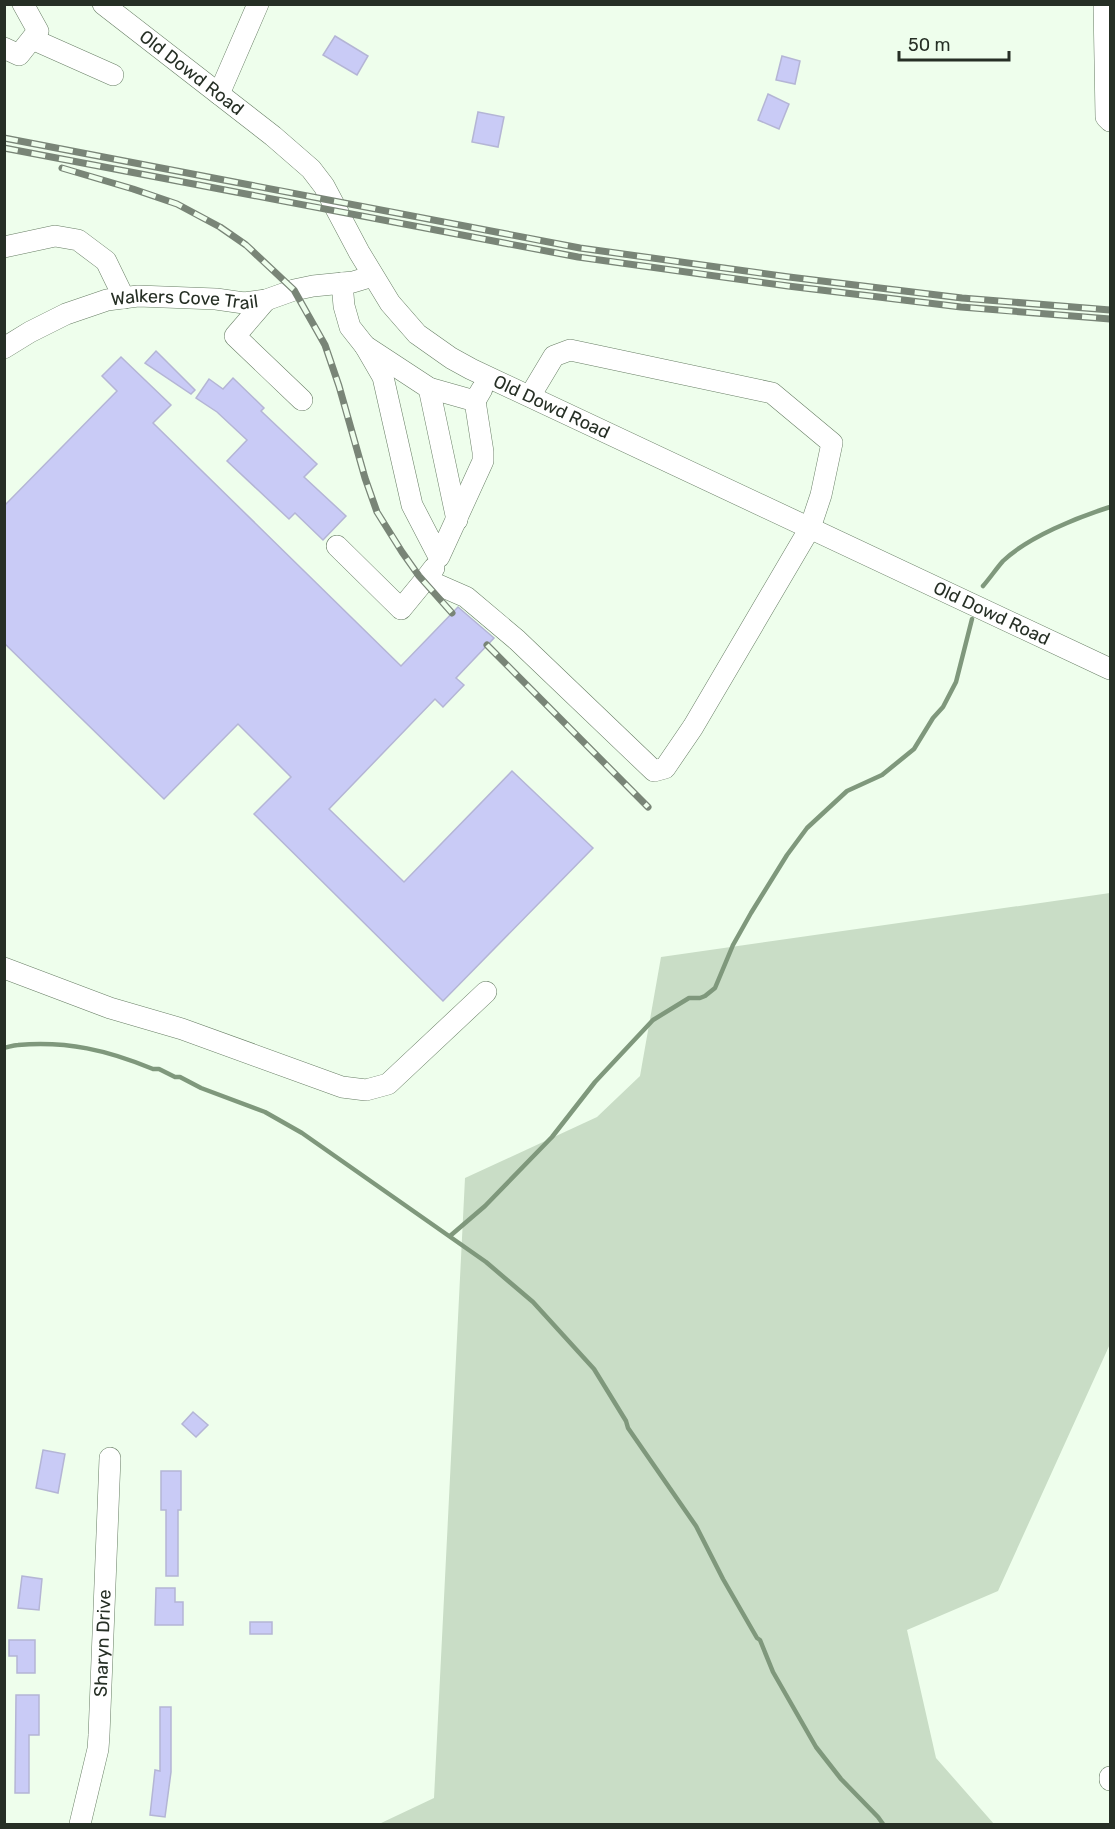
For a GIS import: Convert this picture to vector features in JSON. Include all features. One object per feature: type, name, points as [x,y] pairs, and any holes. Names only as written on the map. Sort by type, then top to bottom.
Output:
[{"type":"street","points":[[4,48],[19,55],[38,31],[22,4]]},
{"type":"street","name":"Old Dowd Road","points":[[103,4],[273,136],[311,170],[324,186],[390,303],[417,334],[451,358],[1110,669]]},
{"type":"street","points":[[219,94],[258,4]]},
{"type":"street","points":[[1104,4],[1106,117],[1110,121]]},
{"type":"street","points":[[32,39],[113,75]]},
{"type":"street","points":[[9,249],[55,236],[78,240],[106,261],[124,297]]},
{"type":"street","name":"Walkers Cove Trail","points":[[4,348],[30,332],[66,315],[107,300],[138,296],[216,299],[244,303],[266,300],[313,286],[342,284],[373,276]]},
{"type":"street","points":[[342,284],[344,306],[350,327],[365,346],[383,376],[412,505],[439,557]]},
{"type":"street","points":[[266,300],[236,336],[302,400]]},
{"type":"street","points":[[365,346],[429,388],[475,400]]},
{"type":"street","points":[[427,578],[466,597],[517,640],[654,771],[665,768],[693,727],[810,528],[821,495],[832,444],[772,393],[570,350],[554,356],[530,396]]},
{"type":"street","points":[[337,546],[401,609],[427,578],[439,557],[483,461],[475,400],[489,377]]},
{"type":"street","points":[[429,388],[457,520]]},
{"type":"street","points":[[4,968],[110,1008],[182,1029],[342,1087],[366,1090],[388,1084],[486,992]]},
{"type":"street","name":"Sharyn Drive","points":[[80,1824],[98,1749],[110,1458]]},
{"type":"green space","points":[[1110,893],[1110,1344],[998,1591],[907,1630],[936,1758],[994,1824],[379,1824],[434,1798],[465,1178],[597,1117],[640,1076],[661,957]]},
{"type":"building","points":[[335,36],[368,56],[357,75],[323,55]]},
{"type":"building","points":[[782,56],[800,61],[795,84],[776,80]]},
{"type":"building","points":[[768,94],[789,104],[779,129],[758,120]]},
{"type":"building","points":[[478,112],[504,117],[498,147],[472,142]]},
{"type":"building","points":[[156,351],[195,390],[191,394],[145,363]]},
{"type":"building","points":[[121,357],[171,405],[153,423],[401,666],[458,607],[494,638],[456,678],[464,685],[443,707],[435,699],[329,809],[404,882],[512,771],[593,848],[443,1001],[254,814],[291,777],[238,724],[164,799],[4,643],[4,506],[117,391],[102,376]]},
{"type":"building","points":[[233,378],[264,408],[261,411],[317,464],[304,477],[346,516],[323,540],[295,513],[289,519],[227,461],[247,440],[217,412],[196,398],[209,379],[223,389]]},
{"type":"building","points":[[193,1412],[208,1425],[196,1437],[182,1424]]},
{"type":"building","points":[[43,1450],[65,1454],[58,1493],[36,1488]]},
{"type":"building","points":[[161,1471],[181,1471],[181,1510],[178,1510],[178,1576],[166,1576],[166,1510],[161,1510]]},
{"type":"building","points":[[22,1576],[42,1579],[39,1610],[18,1608]]},
{"type":"building","points":[[156,1588],[175,1588],[175,1602],[183,1602],[183,1625],[155,1625]]},
{"type":"building","points":[[250,1622],[272,1622],[272,1634],[250,1634]]},
{"type":"building","points":[[9,1640],[35,1640],[35,1673],[17,1673],[17,1656],[9,1656]]},
{"type":"building","points":[[16,1695],[39,1695],[39,1735],[29,1735],[29,1793],[15,1793]]},
{"type":"building","points":[[160,1707],[171,1707],[171,1772],[165,1817],[150,1815],[155,1770],[160,1771]]},
{"type":"waterway","points":[[983,586],[1013,552],[1039,536],[1069,522],[1110,507]]},
{"type":"waterway","points":[[450,1236],[485,1206],[552,1137],[595,1082],[653,1020],[689,998],[700,998],[715,988],[733,945],[751,913],[787,855],[807,828],[847,791],[882,775],[914,749],[933,718],[943,707],[956,682],[972,619]]},
{"type":"waterway","points":[[4,1048],[36,1044],[87,1048],[159,1069],[201,1088],[265,1112],[302,1133],[486,1262],[533,1302],[594,1369],[628,1428],[696,1526],[723,1579],[760,1640],[773,1672],[816,1747],[841,1779],[883,1824]]},
{"type":"railway","points":[[4,138],[580,248],[962,298],[1110,310]]},
{"type":"railway","points":[[4,148],[578,257],[961,307],[1110,319]]},
{"type":"railway","points":[[62,168],[177,204],[220,227],[246,245],[294,290],[325,345],[377,512],[419,576],[452,613]]},
{"type":"railway","points":[[487,645],[648,807]]}]
